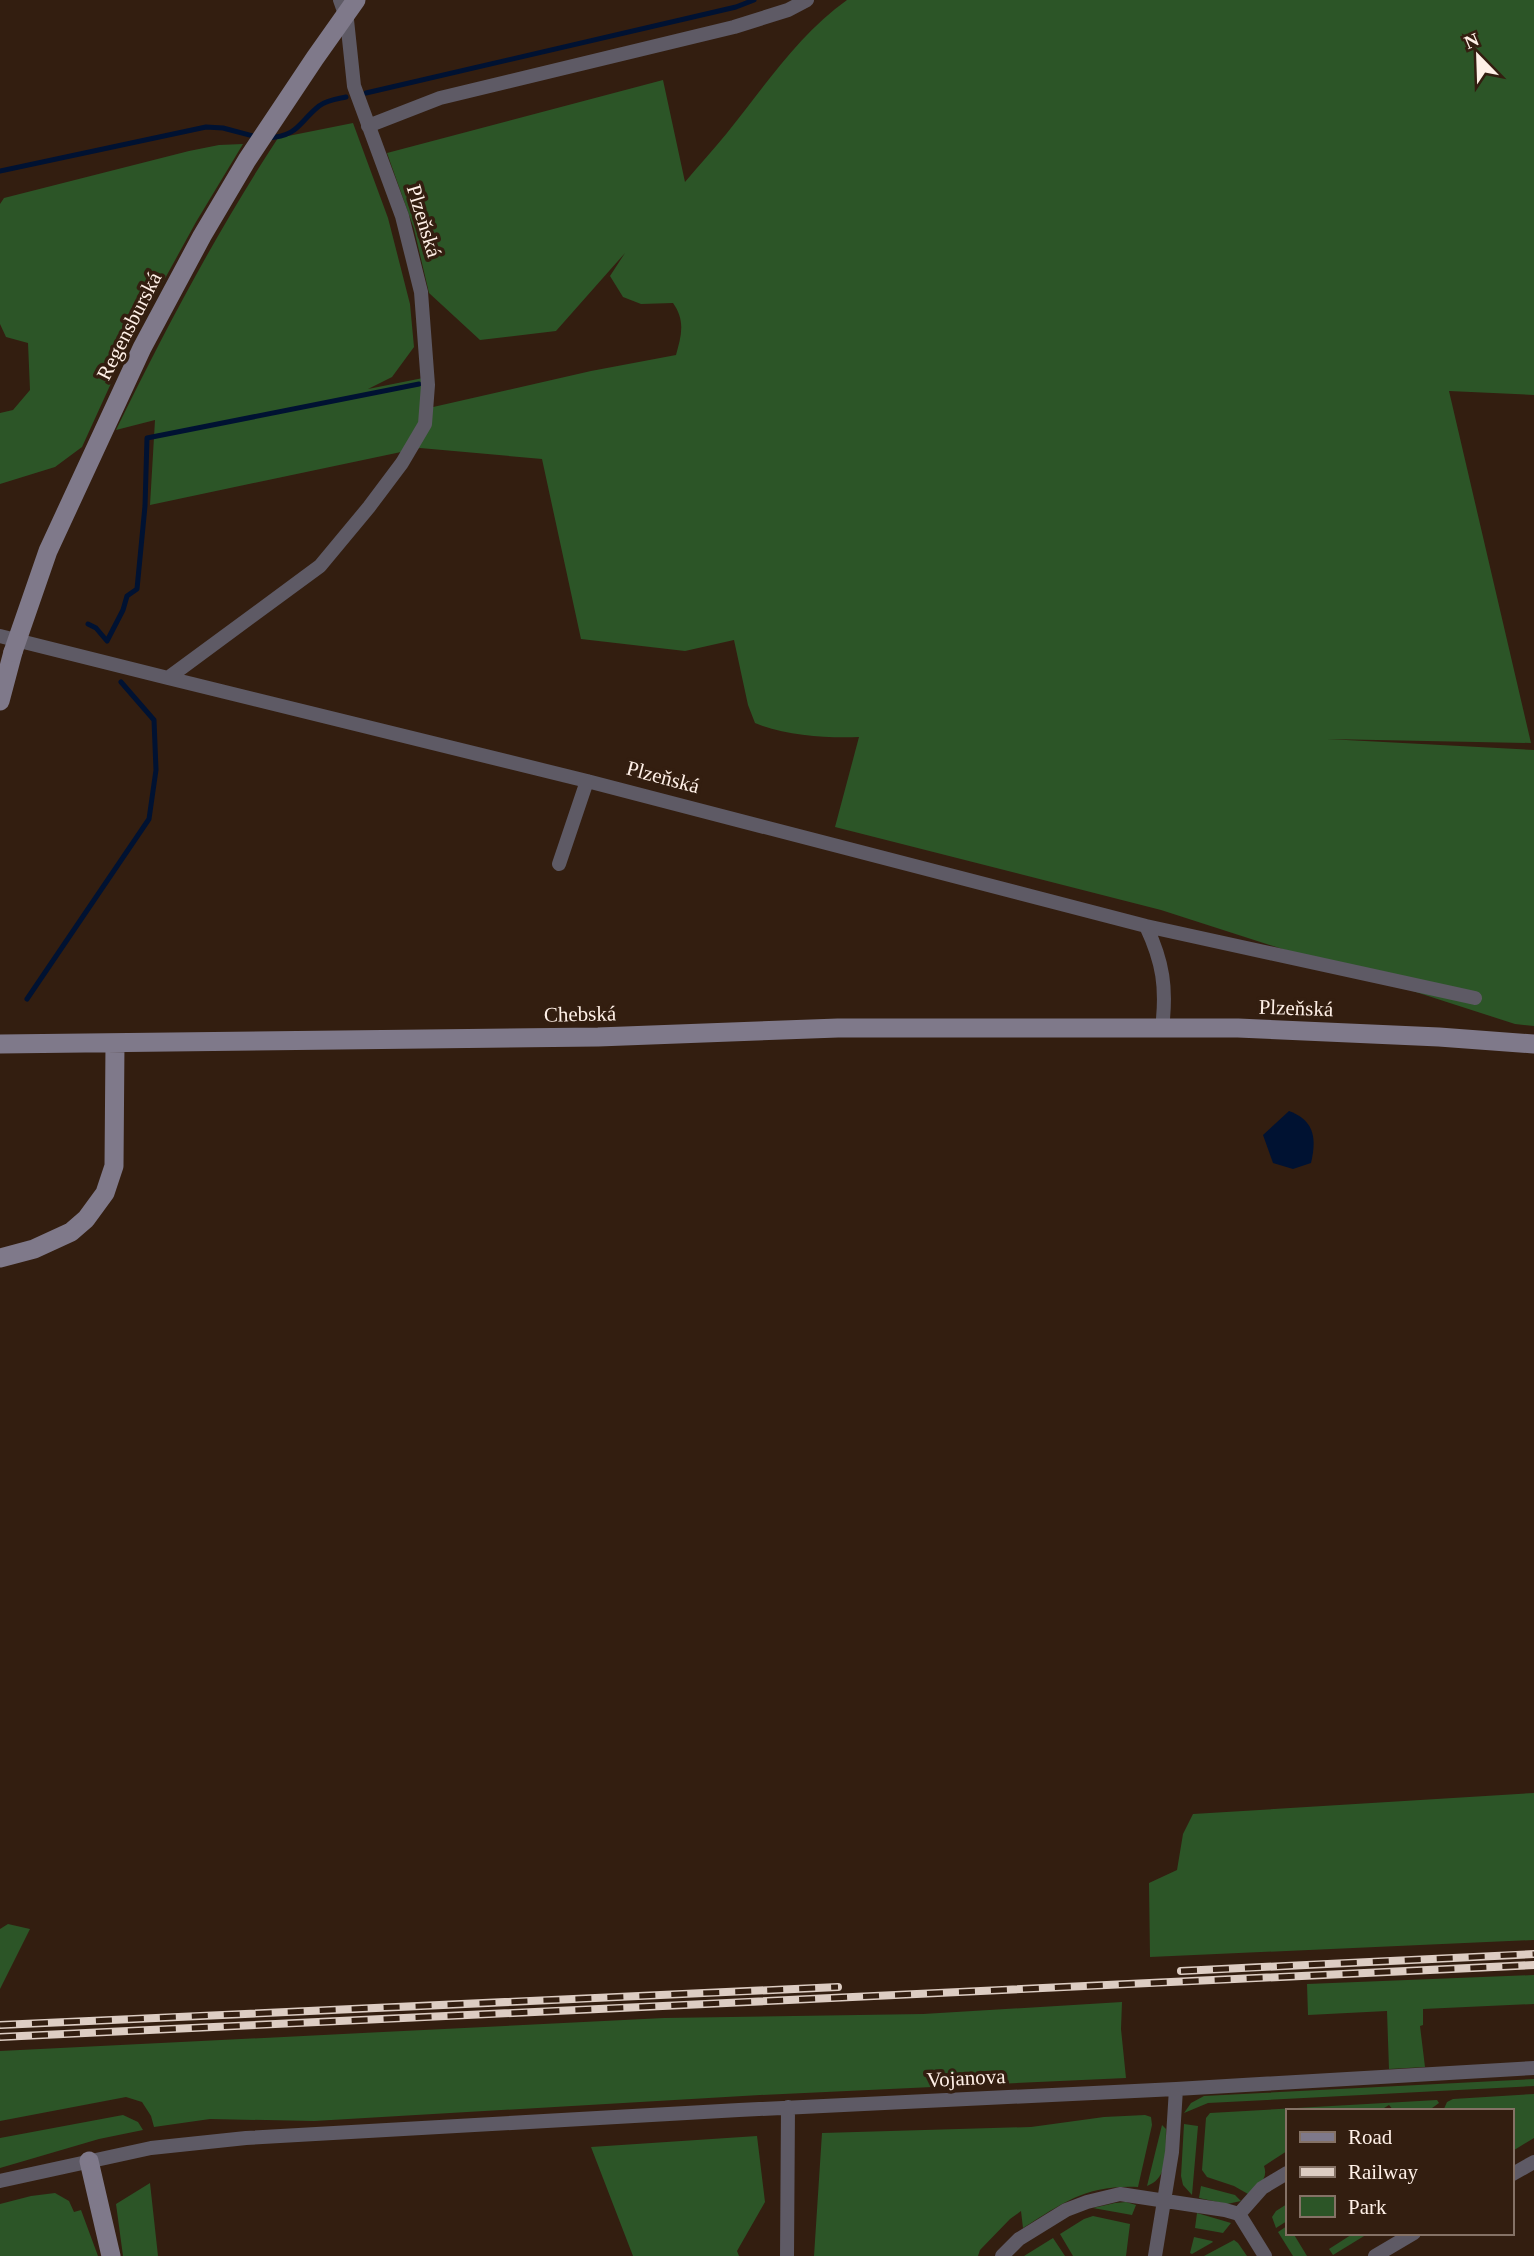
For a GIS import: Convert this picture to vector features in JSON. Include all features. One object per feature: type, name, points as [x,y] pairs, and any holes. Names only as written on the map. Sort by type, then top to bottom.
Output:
[{"type":"main road","name":"Regensburská","points":[[1,688],[48,551],[147,337],[247,160],[356,0]]},
{"type":"main road","name":"Chebská","points":[[0,1044],[598,1037],[838,1028],[1162,1028]]},
{"type":"main road","name":"Plzeňská","points":[[1162,1028],[1238,1028],[1534,1044]]},
{"type":"main road","points":[[0,1258],[54,1242],[71,1232],[86,1220],[105,1193],[114,1166],[115,1043]]},
{"type":"main road","points":[[0,1242],[34,1242],[71,1232]]},
{"type":"main road","points":[[89,2161],[111,2256]]},
{"type":"street","name":"Plzeňská","points":[[169,678],[320,566],[402,463],[425,424],[428,385],[421,292],[402,215],[354,86],[347,20],[340,0]]},
{"type":"street","points":[[368,126],[440,98],[734,27],[788,10],[807,0]]},
{"type":"street","name":"Plzeňská","points":[[0,636],[587,781],[1146,926],[1475,998]]},
{"type":"street","points":[[559,864],[587,781]]},
{"type":"street","points":[[1146,926],[1158,952],[1164,975],[1165,1005],[1162,1028]]},
{"type":"street","name":"Vojanova","points":[[0,2181],[151,2148],[246,2138],[1534,2068]]},
{"type":"street","points":[[1155,2256],[1172,2152],[1176,2089]]},
{"type":"street","points":[[788,2108],[788,2256]]},
{"type":"street","points":[[1513,2174],[1534,2162]]},
{"type":"street","points":[[1239,2214],[1262,2188],[1286,2174]]},
{"type":"street","points":[[1002,2256],[1019,2239],[1047,2220],[1087,2202],[1121,2194],[1239,2214],[1265,2256]]},
{"type":"street","points":[[1375,2256],[1411,2235]]},
{"type":"green space","points":[[847,0],[1534,0],[1534,395],[1449,391],[1531,743],[1327,739],[1534,750],[1534,1026],[1515,1024],[1161,910],[835,827],[859,737],[806,735],[755,723],[748,705],[734,640],[685,651],[581,639],[542,459],[420,448],[150,505],[155,420],[116,430],[192,281],[278,138],[353,123],[388,218],[410,304],[414,347],[392,377],[368,389],[423,378],[420,410],[591,371],[676,355],[681,323],[673,303],[641,304],[623,297],[610,276],[625,253],[556,331],[480,340],[429,293],[414,229],[387,153],[663,80],[685,182],[797,45]]},
{"type":"green space","points":[[243,144],[196,222],[128,346],[82,447],[55,467],[0,484],[0,413],[13,410],[30,390],[28,343],[6,337],[0,324],[0,204],[4,198],[189,151]]},
{"type":"green space","points":[[1534,1793],[1534,1940],[1150,1957],[1149,1883],[1177,1870],[1183,1834],[1193,1814]]},
{"type":"green space","points":[[8,1924],[30,1929],[0,1989],[0,1929]]},
{"type":"green space","points":[[1534,1975],[1534,2004],[1423,2009],[1423,2025],[1420,2026],[1425,2067],[1389,2069],[1387,2011],[1308,2015],[1307,1984]]},
{"type":"green space","points":[[1122,2002],[1121,2029],[1126,2078],[760,2095],[314,2121],[210,2119],[154,2127],[142,2102],[126,2097],[0,2121],[0,2051],[664,2018],[923,2014]]},
{"type":"green space","points":[[1534,2079],[1534,2086],[1208,2103],[1184,2113],[1191,2103],[1204,2096]]},
{"type":"green space","points":[[1534,2094],[1534,2138],[1513,2151],[1513,2109],[1444,2109],[1447,2102],[1453,2099]]},
{"type":"green space","points":[[1437,2100],[1439,2103],[1431,2109],[1392,2109],[1389,2105],[1382,2109],[1286,2109],[1286,2152],[1264,2166],[1264,2179],[1248,2194],[1207,2177],[1202,2170],[1206,2118],[1210,2113]]},
{"type":"green space","points":[[123,2115],[138,2122],[143,2130],[99,2139],[0,2168],[0,2138]]},
{"type":"green space","points":[[1104,2117],[1151,2117],[1152,2125],[1138,2187],[1090,2192],[1064,2203],[1023,2228],[1021,2211],[980,2250],[978,2256],[814,2256],[822,2133],[1031,2127]]},
{"type":"green space","points":[[1184,2124],[1198,2126],[1192,2195],[1183,2185],[1181,2176]]},
{"type":"green space","points":[[1162,2125],[1166,2129],[1165,2162],[1160,2177],[1147,2186]]},
{"type":"green space","points":[[757,2136],[765,2202],[737,2251],[739,2256],[633,2256],[591,2147]]},
{"type":"green space","points":[[150,2183],[158,2256],[123,2256],[116,2204]]},
{"type":"green space","points":[[1201,2186],[1235,2195],[1241,2201],[1227,2204],[1199,2198]]},
{"type":"green space","points":[[55,2193],[69,2201],[74,2212],[81,2210],[98,2256],[0,2256],[0,2204]]},
{"type":"green space","points":[[1115,2203],[1136,2205],[1132,2215],[1093,2208]]},
{"type":"green space","points":[[1286,2205],[1286,2222],[1276,2228],[1272,2217]]},
{"type":"green space","points":[[1197,2213],[1231,2223],[1223,2233],[1195,2228]]},
{"type":"green space","points":[[1093,2216],[1130,2224],[1126,2256],[1073,2256],[1060,2234]]},
{"type":"green space","points":[[1286,2227],[1286,2235],[1294,2235],[1307,2256],[1293,2256],[1278,2232]]},
{"type":"green space","points":[[1351,2235],[1366,2235],[1333,2255],[1329,2249]]},
{"type":"green space","points":[[1194,2237],[1213,2242],[1192,2254],[1190,2253]]},
{"type":"green space","points":[[1053,2238],[1065,2256],[1024,2256]]},
{"type":"green space","points":[[1234,2240],[1247,2256],[1204,2256]]},
{"type":"water","points":[[1289,1111],[1309,1125],[1314,1146],[1311,1163],[1293,1169],[1273,1163],[1263,1135]]},
{"type":"waterway","points":[[366,93],[736,7],[754,0]]},
{"type":"waterway","points":[[267,138],[286,135],[322,104],[346,97]]},
{"type":"waterway","points":[[0,171],[206,127],[223,128],[257,137]]},
{"type":"waterway","points":[[88,624],[96,628],[107,641],[127,596],[137,589],[145,506],[147,438],[419,384]]},
{"type":"waterway","points":[[27,999],[149,819],[156,770],[154,720],[121,682]]},
{"type":"railway","points":[[1181,1971],[1534,1954]]},
{"type":"railway","points":[[0,2037],[1534,1965]]},
{"type":"railway","points":[[0,2025],[838,1987]]}]
